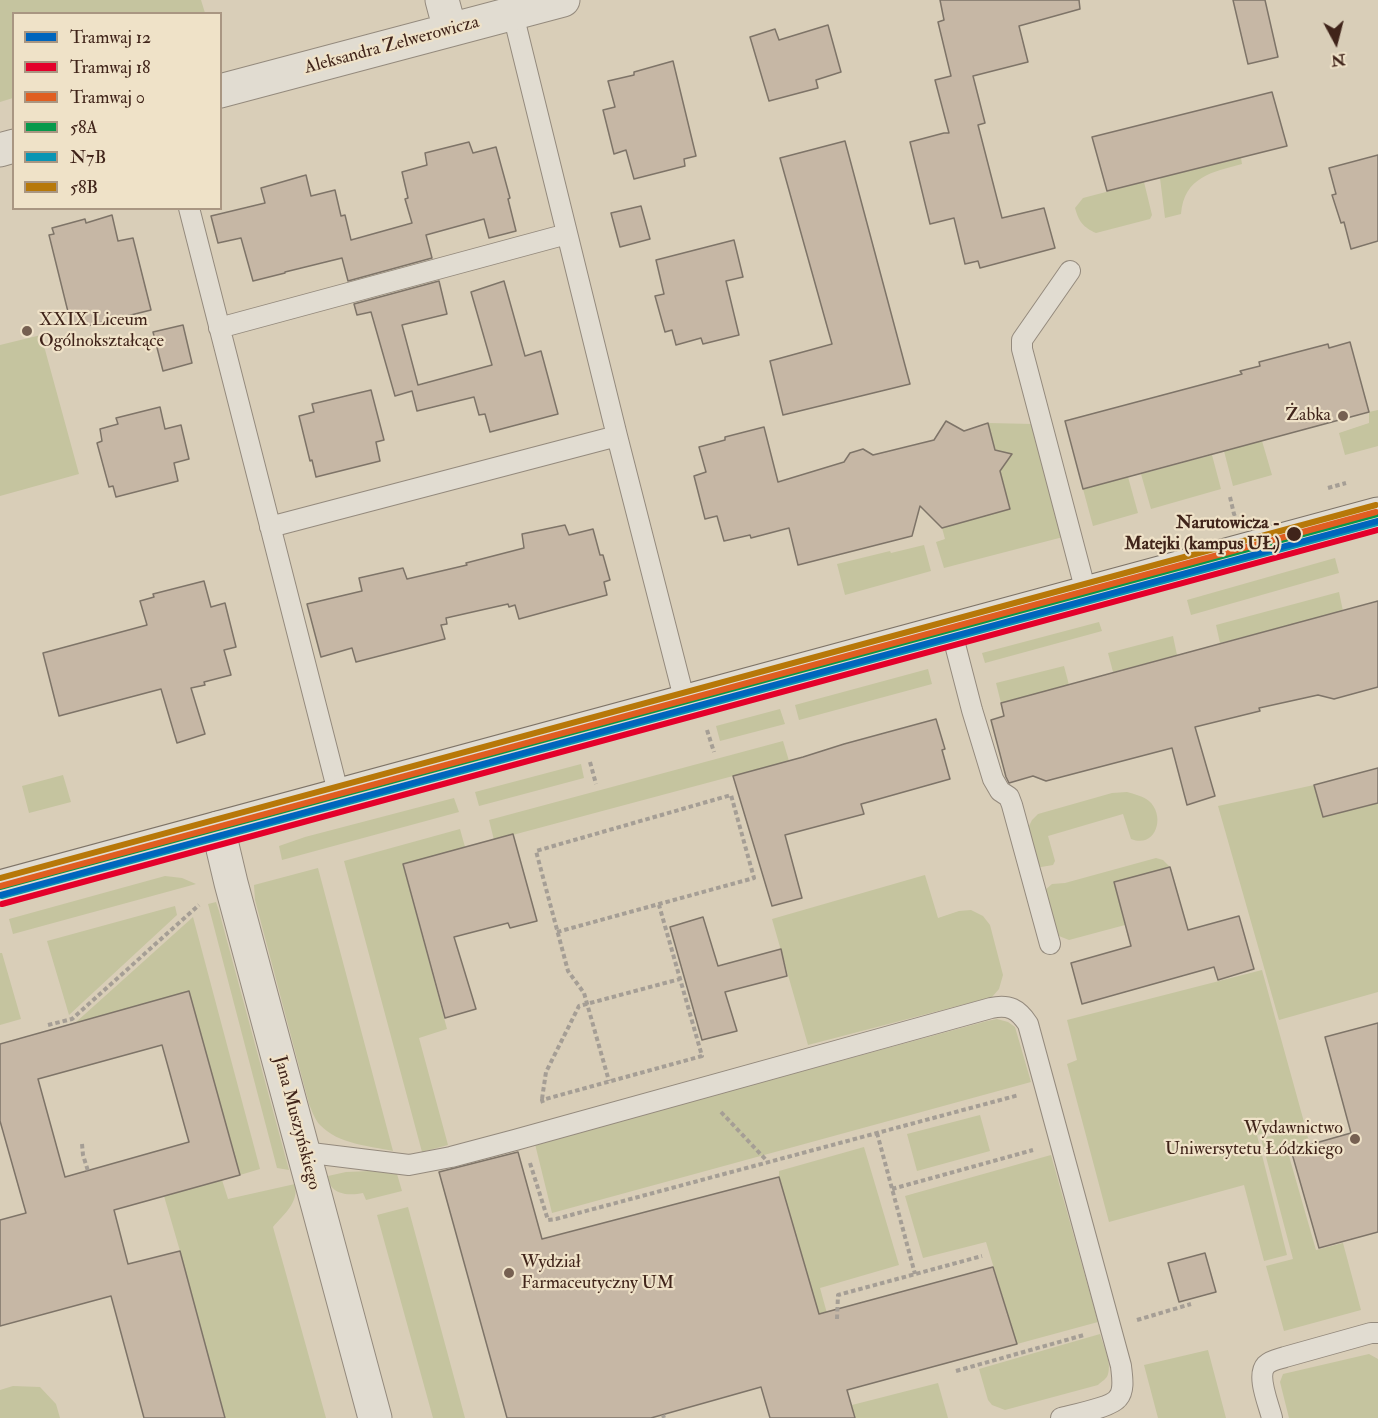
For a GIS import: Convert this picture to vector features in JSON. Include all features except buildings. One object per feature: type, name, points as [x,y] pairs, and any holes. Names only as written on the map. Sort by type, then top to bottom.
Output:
[{"type":"street","name":"Aleksandra Zelwerowicza","points":[[222,90],[446,15],[513,14],[563,0]]},
{"type":"street","points":[[0,887],[1378,514]]},
{"type":"street","name":"Jana Muszyńskiego","points":[[218,828],[375,1418]]},
{"type":"lane","points":[[513,14],[685,702]]},
{"type":"lane","points":[[190,210],[339,796]]},
{"type":"lane","points":[[219,328],[567,234]]},
{"type":"lane","points":[[1070,271],[1022,340],[1022,349],[1086,592]]},
{"type":"lane","points":[[270,527],[617,436]]},
{"type":"lane","points":[[951,629],[993,780],[1009,797],[1012,805],[1050,944]]},
{"type":"lane","points":[[303,1152],[409,1165],[451,1157],[1000,1006],[1009,1007],[1024,1017],[1028,1024],[1121,1366],[1122,1392],[1117,1401],[1060,1418]]},
{"type":"lane","points":[[1272,1418],[1263,1383],[1262,1374],[1265,1366],[1285,1357],[1378,1333]]},
{"type":"path","points":[[1328,489],[1346,483]]},
{"type":"path","points":[[1230,497],[1234,514],[1245,511]]},
{"type":"path","points":[[557,932],[754,878],[731,795],[536,850],[557,932],[568,971],[584,993],[609,1081]]},
{"type":"path","points":[[48,1025],[72,1019],[199,905]]},
{"type":"path","points":[[542,1100],[702,1056],[659,905]]},
{"type":"path","points":[[551,1130],[542,1100],[546,1072],[579,1005],[680,979]]},
{"type":"path","points":[[522,1138],[548,1220],[1046,1088]]},
{"type":"path","points":[[700,1089],[768,1162]]},
{"type":"path","points":[[877,1133],[915,1274]]},
{"type":"path","points":[[892,1189],[1060,1142]]},
{"type":"path","points":[[82,1144],[88,1171]]},
{"type":"path","points":[[837,1319],[838,1295],[982,1256]]},
{"type":"path","points":[[956,1371],[1191,1304]]},
{"type":"green space","points":[[0,0],[201,0],[205,12],[12,12],[12,98],[0,102]]},
{"type":"green space","points":[[1241,158],[1242,164],[1201,178],[1188,192],[1181,214],[1165,218],[1160,178]]},
{"type":"green space","points":[[1144,182],[1152,215],[1150,219],[1096,233],[1080,220],[1075,208],[1083,198]]},
{"type":"green space","points":[[41,335],[79,474],[0,496],[0,345]]},
{"type":"green space","points":[[1378,410],[1378,446],[1345,455],[1339,433],[1369,423],[1369,412]]},
{"type":"green space","points":[[988,423],[1033,424],[1063,537],[944,568],[936,542],[945,539],[942,528],[1010,508],[1000,471],[1005,464],[1002,452],[995,450]]},
{"type":"green space","points":[[1262,441],[1272,475],[1233,486],[1224,451]]},
{"type":"green space","points":[[1212,455],[1221,489],[1151,509],[1141,474]]},
{"type":"green space","points":[[1128,477],[1138,513],[1093,526],[1083,489]]},
{"type":"green space","points":[[924,545],[931,571],[845,595],[837,564]]},
{"type":"green space","points":[[1335,558],[1339,573],[1191,615],[1187,600]]},
{"type":"green space","points":[[1339,592],[1343,611],[1220,643],[1216,625]]},
{"type":"green space","points":[[1099,622],[1102,631],[985,663],[982,653]]},
{"type":"green space","points":[[1173,636],[1177,655],[1113,672],[1108,653]]},
{"type":"green space","points":[[1064,666],[1069,685],[1001,703],[996,683]]},
{"type":"green space","points":[[928,669],[932,684],[799,720],[795,705]]},
{"type":"green space","points":[[780,709],[785,724],[720,741],[716,726]]},
{"type":"green space","points":[[783,741],[789,761],[494,840],[489,820]]},
{"type":"green space","points":[[581,764],[584,778],[479,806],[475,792]]},
{"type":"green space","points":[[63,775],[71,802],[29,813],[22,786]]},
{"type":"green space","points":[[1314,785],[1323,817],[1378,803],[1378,992],[1279,1020],[1218,806]]},
{"type":"green space","points":[[1127,792],[1144,798],[1154,807],[1157,822],[1152,835],[1140,841],[1131,839],[1123,814],[1048,836],[1055,861],[1053,865],[1036,866],[1028,828],[1038,814],[1112,793]]},
{"type":"green space","points":[[454,798],[459,812],[282,860],[279,846],[305,837]]},
{"type":"green space","points":[[460,829],[465,847],[403,865],[447,1029],[419,1038],[448,1145],[422,1152],[344,861]]},
{"type":"green space","points":[[1156,858],[1163,860],[1170,867],[1114,882],[1125,925],[1069,940],[1054,933],[1045,890],[1052,884],[1065,883]]},
{"type":"green space","points":[[318,868],[393,1151],[354,1143],[327,1131],[318,1123],[309,1104],[255,900],[254,885]]},
{"type":"green space","points":[[925,875],[938,918],[959,911],[971,910],[983,916],[990,925],[1003,975],[999,989],[992,997],[808,1045],[772,919]]},
{"type":"green space","points":[[165,876],[182,878],[196,884],[13,934],[9,919]]},
{"type":"green space","points":[[216,902],[289,1170],[277,1168],[208,904]]},
{"type":"green space","points":[[175,906],[177,915],[69,1015],[47,941]]},
{"type":"green space","points":[[193,917],[260,1169],[240,1175],[189,991],[75,1023]]},
{"type":"green space","points":[[0,953],[2,953],[21,1019],[0,1025]]},
{"type":"green space","points":[[1262,970],[1304,1122],[1257,1135],[1287,1255],[1264,1261],[1244,1185],[1109,1222],[1067,1064],[1077,1060],[1067,1020]]},
{"type":"green space","points":[[997,1019],[1015,1027],[1031,1082],[552,1213],[535,1144]]},
{"type":"green space","points":[[980,1115],[990,1151],[917,1171],[907,1134]]},
{"type":"green space","points":[[1305,1128],[1309,1141],[1287,1149],[1316,1250],[1343,1243],[1361,1310],[1284,1331],[1266,1266],[1293,1259],[1261,1138]]},
{"type":"green space","points":[[864,1147],[899,1265],[820,1288],[828,1317],[820,1319],[779,1171]]},
{"type":"green space","points":[[1051,1155],[1098,1322],[1017,1344],[986,1242],[923,1258],[905,1196]]},
{"type":"green space","points":[[370,1171],[397,1174],[402,1191],[366,1200],[363,1193],[338,1192],[331,1185],[328,1177],[346,1172]]},
{"type":"green space","points":[[222,1180],[228,1199],[295,1184],[293,1203],[273,1227],[326,1418],[225,1418],[164,1196]]},
{"type":"green space","points":[[408,1207],[465,1418],[433,1418],[377,1215]]},
{"type":"green space","points":[[1100,1334],[1109,1370],[1107,1377],[1098,1385],[1005,1410],[992,1405],[988,1400],[979,1369]]},
{"type":"green space","points":[[1208,1350],[1226,1418],[1158,1418],[1144,1365]]},
{"type":"green space","points":[[1369,1354],[1378,1359],[1378,1418],[1289,1418],[1280,1382],[1283,1374]]},
{"type":"green space","points":[[938,1383],[948,1418],[855,1418],[852,1405]]},
{"type":"green space","points":[[13,1386],[40,1387],[56,1404],[60,1418],[0,1418],[0,1390]]},
{"type":"tram line","name":"0","points":[[0,886],[1376,512]]},
{"type":"tram line","name":"12","points":[[0,895],[1378,521]]},
{"type":"tram line","name":"18","points":[[2,904],[1378,530]]},
{"type":"transit line","name":"58B","points":[[0,878],[1376,505]]},
{"type":"transit line","name":"58A","points":[[0,887],[1378,514]]},
{"type":"transit line","name":"N7B","points":[[2,896],[1378,523]]},
{"type":"place","name":"XXIX Liceum Ogólnokształcące","points":[[27,331]]},
{"type":"place","name":"Żabka","points":[[1343,416]]},
{"type":"place","name":"Narutowicza - Matejki (kampus UŁ)","points":[[1294,534]]},
{"type":"place","name":"Wydawnictwo Uniwersytetu Łódzkiego","points":[[1355,1139]]},
{"type":"place","name":"Wydział Farmaceutyczny UM","points":[[509,1273]]}]
